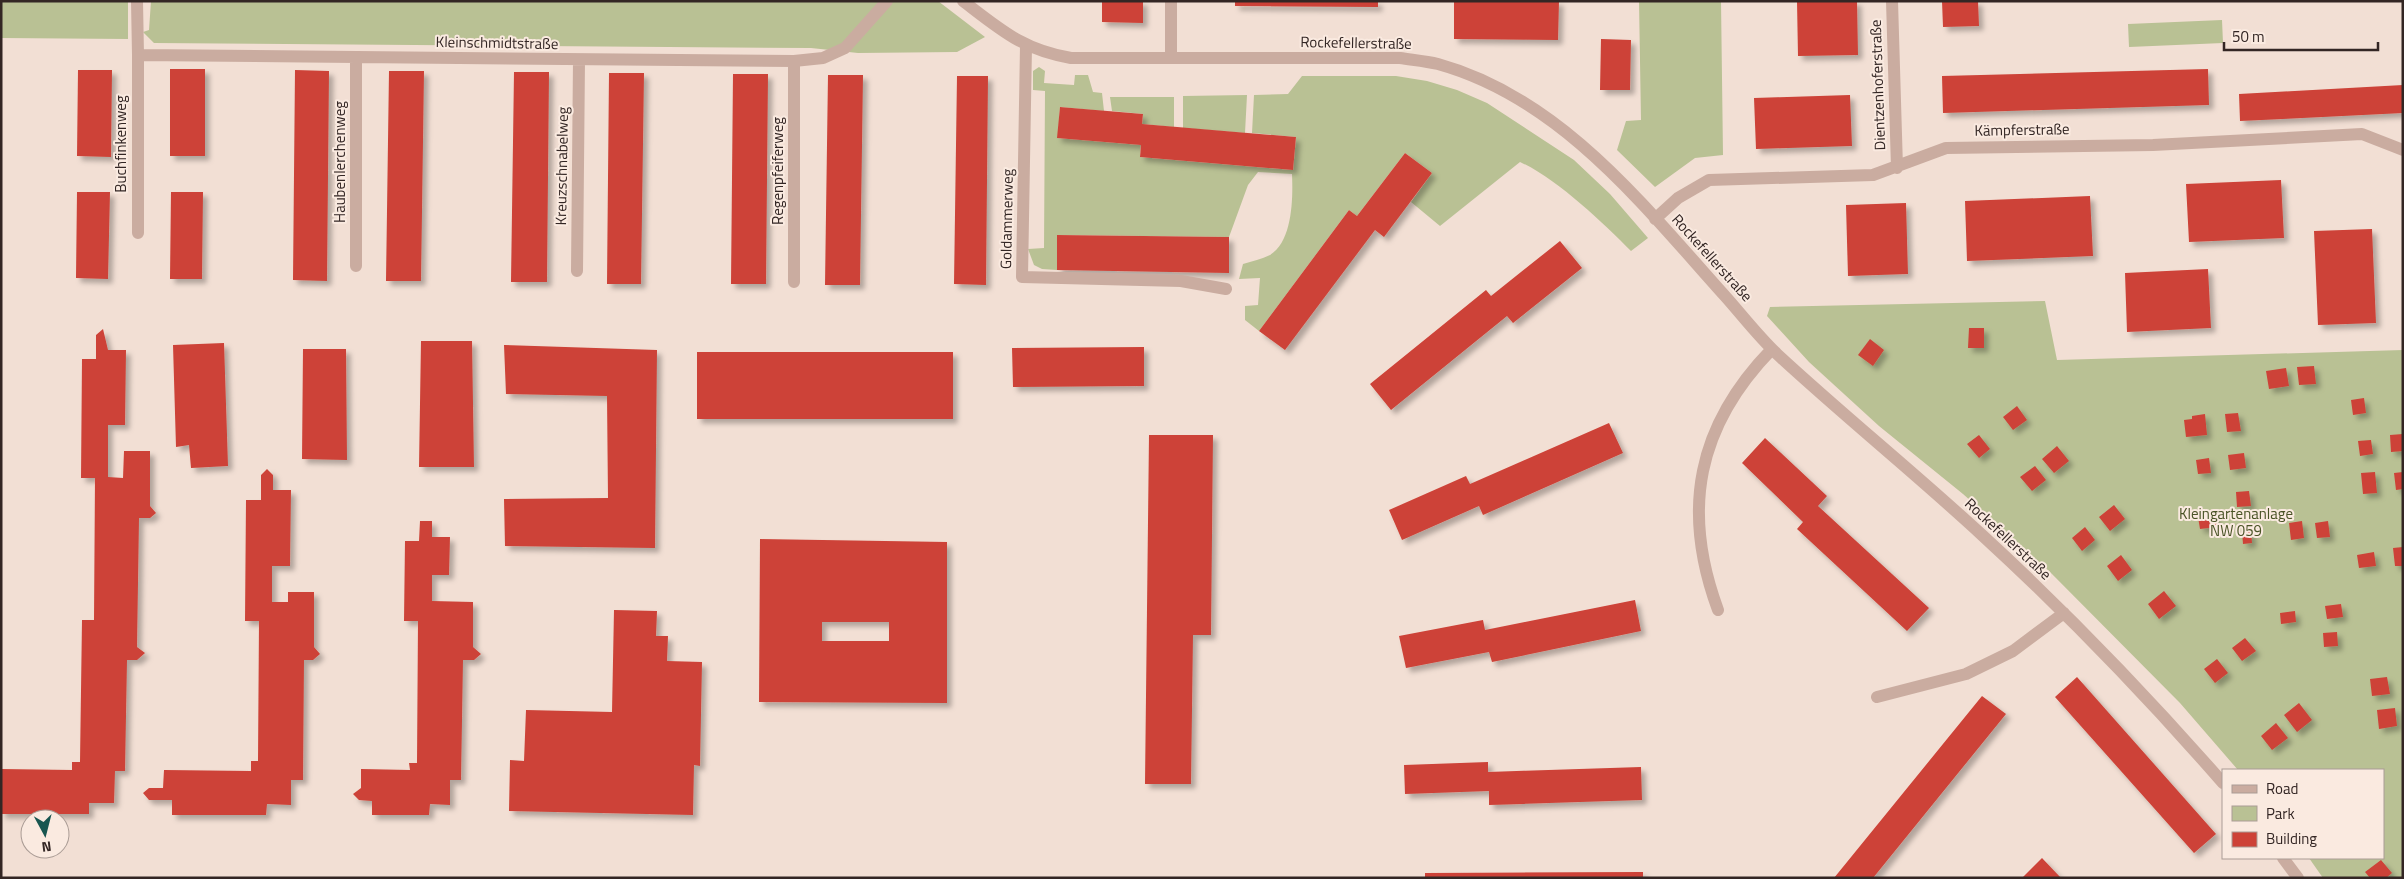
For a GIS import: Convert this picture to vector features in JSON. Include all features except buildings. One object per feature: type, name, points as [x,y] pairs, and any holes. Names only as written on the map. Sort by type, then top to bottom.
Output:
[{"type":"street","points":[[137,1],[138,55]]},
{"type":"street","name":"Kleinschmidtstraße","points":[[138,55],[794,61],[823,58],[846,48],[887,1]]},
{"type":"street","name":"Rockefellerstraße","points":[[964,1],[1003,32],[1026,46],[1046,54],[1071,58],[1400,58],[1437,64],[1468,74],[1499,88],[1539,114],[1594,155],[1656,218],[1772,349],[1849,420],[1980,534],[2064,613],[2184,738],[2222,782]]},
{"type":"street","points":[[1171,1],[1171,58]]},
{"type":"street","name":"Dientzenhoferstraße","points":[[1892,1],[1897,168]]},
{"type":"street","name":"Goldammerweg","points":[[1026,46],[1022,277],[1181,280],[1226,290]]},
{"type":"street","name":"Buchfinkenweg","points":[[138,55],[138,233]]},
{"type":"street","name":"Haubenlerchenweg","points":[[356,57],[356,266]]},
{"type":"street","name":"Kreuzschnabelweg","points":[[577,271],[579,60]]},
{"type":"street","name":"Regenpfeiferweg","points":[[794,61],[794,282]]},
{"type":"street","name":"Kämpferstraße","points":[[1656,218],[1678,198],[1709,180],[1873,175],[1897,168],[1946,148],[2169,144],[2362,134],[2403,150]]},
{"type":"street","points":[[1718,610],[1706,576],[1699,528],[1699,501],[1703,469],[1713,434],[1730,402],[1752,370],[1772,349]]},
{"type":"street","points":[[1877,697],[1966,674],[2013,651],[2064,613]]},
{"type":"street","points":[[2284,859],[2298,878]]},
{"type":"green space","points":[[1,1],[128,1],[128,39],[1,38]]},
{"type":"green space","points":[[151,1],[938,1],[985,37],[957,52],[858,53],[811,48],[154,43],[143,32],[149,30]]},
{"type":"green space","points":[[1639,1],[1721,1],[1723,155],[1695,158],[1655,187],[1617,150],[1626,121],[1641,120]]},
{"type":"green space","points":[[2222,20],[2223,43],[2129,47],[2128,24]]},
{"type":"green space","points":[[1039,67],[1045,71],[1044,83],[1074,85],[1075,75],[1088,75],[1093,92],[1102,93],[1104,111],[1060,107],[1058,138],[1141,145],[1140,157],[1293,170],[1296,137],[1252,133],[1254,95],[1288,94],[1302,76],[1396,76],[1427,81],[1457,90],[1487,103],[1574,160],[1610,194],[1648,238],[1631,251],[1564,190],[1534,169],[1520,162],[1440,226],[1411,202],[1432,173],[1405,153],[1357,216],[1349,210],[1259,331],[1245,320],[1245,306],[1258,305],[1260,278],[1239,279],[1243,264],[1270,255],[1283,240],[1292,206],[1292,174],[1258,172],[1248,185],[1229,237],[1058,235],[1057,270],[1042,269],[1034,265],[1028,249],[1044,248],[1045,91],[1033,90],[1033,71]]},
{"type":"green space","points":[[1247,95],[1245,133],[1183,128],[1183,96]]},
{"type":"green space","points":[[1110,97],[1174,97],[1174,127],[1142,124],[1143,114],[1112,111]]},
{"type":"green space","name":"Kleingartenanlage NW 059","points":[[2045,301],[2057,360],[2403,350],[2403,878],[2323,878],[2310,859],[2384,859],[2384,769],[2237,769],[2180,703],[2049,571],[1963,494],[1879,426],[1809,362],[1767,316],[1770,307]]}]
